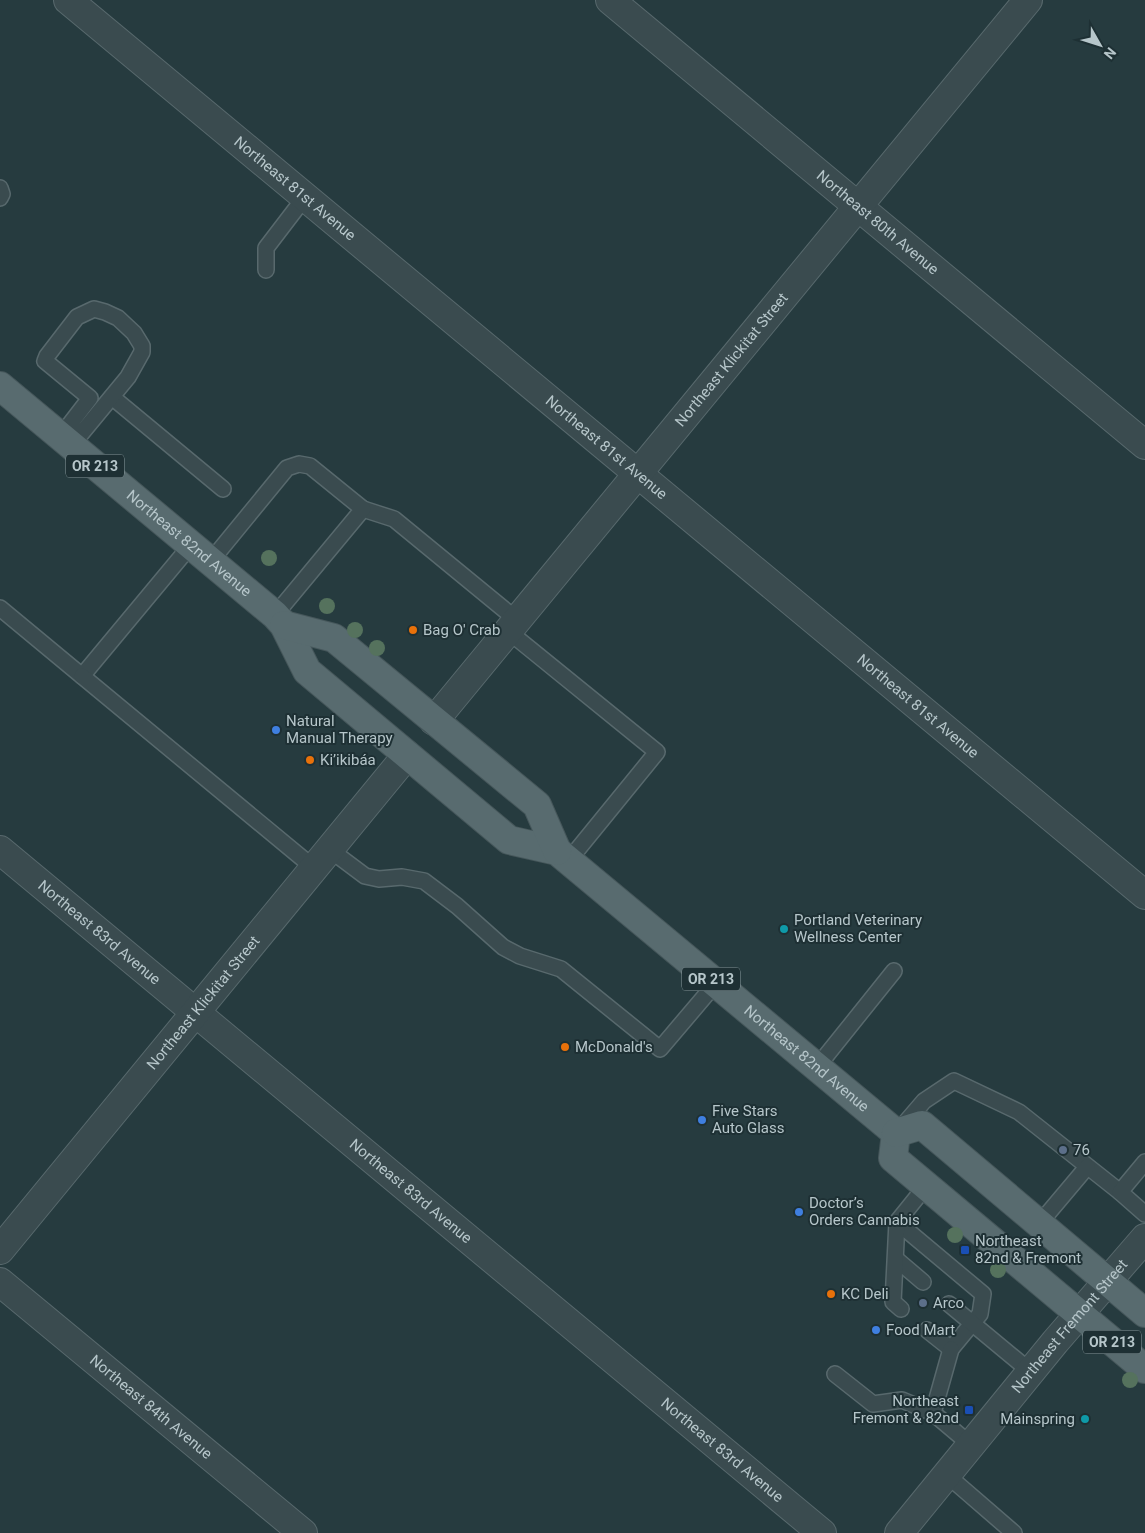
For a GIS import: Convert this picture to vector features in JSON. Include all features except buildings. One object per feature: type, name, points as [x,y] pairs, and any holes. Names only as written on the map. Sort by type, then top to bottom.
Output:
[{"type":"main road","name":"Northeast 82nd Avenue","points":[[0,386],[279,620],[307,671],[407,755],[509,840],[563,856],[896,1133]]},
{"type":"main road","name":"Northeast 82nd Avenue","points":[[279,620],[334,638],[537,805],[563,856]]},
{"type":"main road","name":"OR 213","points":[[1145,1313],[922,1125],[896,1133],[892,1158],[1145,1369]]},
{"type":"street","name":"Northeast 81st Avenue","points":[[68,0],[1145,895]]},
{"type":"street","name":"Northeast 80th Avenue","points":[[610,0],[1145,445]]},
{"type":"street","name":"Northeast Klickitat Street","points":[[434,721],[1028,0]]},
{"type":"street","name":"Northeast Klickitat Street","points":[[0,1250],[407,755]]},
{"type":"street","name":"Northeast 83rd Avenue","points":[[0,850],[822,1533]]},
{"type":"street","name":"Northeast Fremont Street","points":[[899,1533],[1079,1314],[1143,1245]]},
{"type":"street","name":"Northeast 84th Avenue","points":[[0,1282],[303,1533]]},
{"type":"lane","points":[[0,188],[2,194],[0,198]]},
{"type":"lane","points":[[266,270],[266,248],[305,197]]},
{"type":"lane","points":[[94,309],[118,318],[134,333],[142,346],[142,352],[128,377],[112,397],[66,441],[90,398],[46,361],[47,356],[76,317],[94,309]]},
{"type":"lane","points":[[112,397],[223,489]]},
{"type":"lane","points":[[82,676],[200,553],[287,468],[299,464],[310,466],[364,509],[394,519],[657,752],[563,856]]},
{"type":"lane","points":[[279,620],[364,509]]},
{"type":"lane","points":[[0,608],[82,676],[322,858],[365,876],[379,879],[402,877],[424,882],[457,906],[503,947],[520,956],[561,969],[660,1049],[716,983]]},
{"type":"lane","points":[[817,1067],[894,971]]},
{"type":"lane","points":[[896,1133],[924,1101],[954,1081],[1019,1112],[1145,1214]]},
{"type":"lane","points":[[1120,1192],[1145,1162]]},
{"type":"lane","points":[[1039,1224],[1087,1167]]},
{"type":"lane","points":[[901,1309],[893,1302],[897,1222],[926,1186]]},
{"type":"lane","points":[[897,1222],[982,1294],[980,1314],[951,1350],[933,1413]]},
{"type":"lane","points":[[896,1259],[923,1282]]},
{"type":"lane","points":[[949,1304],[1031,1372]]},
{"type":"lane","points":[[927,1330],[951,1350]]},
{"type":"lane","points":[[835,1374],[873,1404],[902,1400],[933,1413],[971,1445]]},
{"type":"lane","points":[[946,1475],[1014,1533]]},
{"type":"place","name":"Bag O' Crab","points":[[413,630]]},
{"type":"place","name":"Natural Manual Therapy","points":[[276,730]]},
{"type":"place","name":"Ki’ikibáa","points":[[310,760]]},
{"type":"place","name":"Portland Veterinary Wellness Center","points":[[784,929]]},
{"type":"place","name":"McDonald's","points":[[565,1047]]},
{"type":"place","name":"Five Stars Auto Glass","points":[[702,1120]]},
{"type":"place","name":"76","points":[[1063,1150]]},
{"type":"place","name":"Doctor’s Orders Cannabis","points":[[799,1212]]},
{"type":"place","name":"Northeast 82nd & Fremont","points":[[965,1250]]},
{"type":"place","name":"KC Deli","points":[[831,1294]]},
{"type":"place","name":"Arco","points":[[923,1303]]},
{"type":"place","name":"Food Mart","points":[[876,1330]]},
{"type":"place","name":"Northeast Fremont & 82nd","points":[[969,1410]]},
{"type":"place","name":"Mainspring","points":[[1085,1419]]}]
